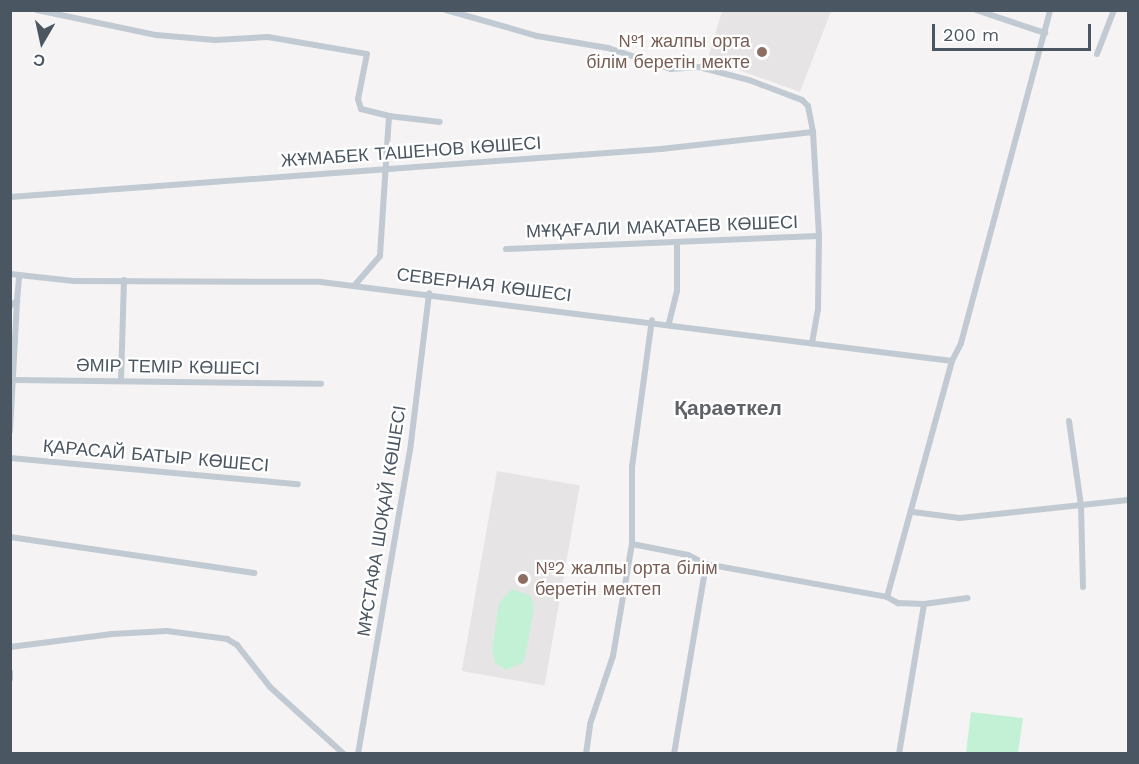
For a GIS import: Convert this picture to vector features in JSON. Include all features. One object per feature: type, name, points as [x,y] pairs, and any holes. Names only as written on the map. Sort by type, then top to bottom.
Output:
[{"type":"street","points":[[37,10],[156,35],[215,40],[251,36],[367,54],[358,99],[361,109],[369,113],[440,122]]},
{"type":"street","points":[[446,10],[537,36],[608,48],[671,69],[699,67],[749,80],[802,100],[808,106],[813,132],[819,236],[818,309],[812,343]]},
{"type":"street","points":[[976,10],[1045,33]]},
{"type":"street","points":[[887,597],[913,512],[951,361],[961,343],[1050,10]]},
{"type":"street","points":[[1097,54],[1114,10]]},
{"type":"street","points":[[355,285],[380,256],[389,116]]},
{"type":"street","name":"ЖҰМАБЕК ТАШЕНОВ КӨШЕСІ","points":[[10,197],[661,149],[813,132]]},
{"type":"street","name":"МҰҚАҒАЛИ МАҚАТАЕВ КӨШЕСІ","points":[[506,249],[819,236]]},
{"type":"street","points":[[669,323],[678,282],[677,243]]},
{"type":"street","name":"СЕВЕРНАЯ КӨШЕСІ","points":[[10,274],[124,280],[355,285],[652,320],[951,361]]},
{"type":"street","points":[[10,431],[19,276]]},
{"type":"street","points":[[121,381],[124,280]]},
{"type":"street","name":"МҰСТАФА ШОҚАЙ КӨШЕСІ","points":[[358,753],[406,472],[429,292]]},
{"type":"street","points":[[10,306],[17,301]]},
{"type":"street","points":[[586,753],[590,724],[613,656],[632,544],[632,467],[652,320]]},
{"type":"street","name":"ӘМІР ТЕМІР КӨШЕСІ","points":[[14,380],[321,384]]},
{"type":"street","points":[[1070,421],[1081,505],[1083,587]]},
{"type":"street","name":"ҚАРАСАЙ БАТЫР КӨШЕСІ","points":[[10,458],[298,484]]},
{"type":"street","points":[[913,512],[960,518],[1128,500]]},
{"type":"street","points":[[10,537],[254,573]]},
{"type":"street","points":[[632,544],[688,555],[706,564],[887,597],[898,603],[924,604],[968,598]]},
{"type":"street","points":[[674,753],[706,564]]},
{"type":"street","points":[[899,753],[924,604]]},
{"type":"street","points":[[10,647],[112,634],[167,631],[227,639],[237,645],[270,687],[344,753]]},
{"type":"street","points":[[10,672],[10,679]]},
{"type":"shaded area","name":"№1 жалпы орта білім беретін мекте","points":[[722,11],[831,11],[800,92],[708,59]]},
{"type":"shaded area","name":"№2 жалпы орта білім беретін мектеп","points":[[497,471],[580,486],[544,686],[462,671]]},
{"type":"green space","points":[[512,589],[531,596],[534,609],[524,662],[506,670],[495,663],[492,650],[499,603]]},
{"type":"green space","points":[[971,712],[1023,718],[1018,753],[966,753]]},
{"type":"place","name":"№1 жалпы орта білім беретін мекте","points":[[762,52]]},
{"type":"place","name":"№2 жалпы орта білім беретін мектеп","points":[[523,579]]},
{"type":"district","name":"Қараөткел","points":[[728,408]]}]
